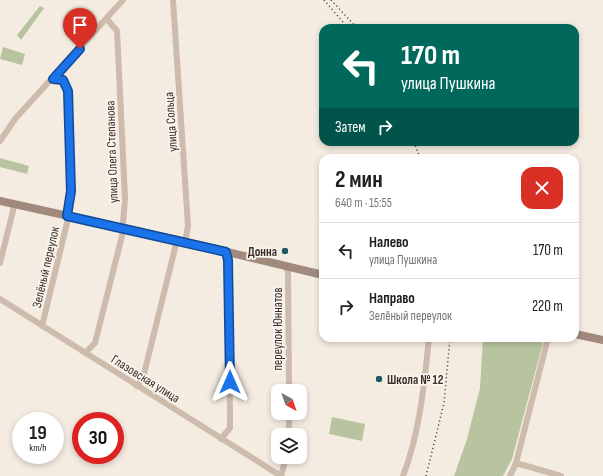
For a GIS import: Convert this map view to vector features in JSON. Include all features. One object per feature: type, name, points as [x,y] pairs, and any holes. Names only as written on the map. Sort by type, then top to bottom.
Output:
[{"type":"street","points":[[0,142],[15,119],[124,0]]},
{"type":"street","name":"улица Сольца","points":[[137,386],[143,378],[181,241],[188,226],[173,0]]},
{"type":"street","name":"улица Олега Степанова","points":[[85,353],[95,343],[122,236],[125,198],[117,31],[107,19]]},
{"type":"street","name":"Зелёный переулок","points":[[42,326],[67,223],[71,191],[68,91],[63,80],[53,79]]},
{"type":"street","points":[[0,201],[181,241],[319,275]]},
{"type":"street","points":[[0,264],[13,211],[12,204]]},
{"type":"street","points":[[221,439],[230,428],[228,260],[226,252]]},
{"type":"street","name":"переулок Юннатов","points":[[286,266],[288,273],[289,384]]},
{"type":"street","name":"Глазовская улица","points":[[0,299],[280,476]]},
{"type":"street","points":[[579,335],[603,340]]},
{"type":"street","points":[[403,476],[414,440],[423,394],[429,342]]},
{"type":"street","points":[[510,476],[516,463],[547,342]]},
{"type":"street","points":[[516,463],[561,476]]},
{"type":"street","points":[[280,476],[284,464]]},
{"type":"green space","points":[[40,6],[44,8],[21,40],[17,35]]},
{"type":"green space","points":[[3,47],[25,54],[22,65],[0,59]]},
{"type":"green space","points":[[0,158],[29,166],[27,174],[0,167]]},
{"type":"green space","points":[[483,342],[543,343],[512,459],[503,476],[454,476],[467,439],[480,388]]},
{"type":"green space","points":[[332,417],[365,424],[362,441],[329,434]]},
{"type":"railway","points":[[324,0],[345,24]]},
{"type":"railway","points":[[331,0],[353,24]]},
{"type":"railway","points":[[416,146],[418,154]]},
{"type":"railway","points":[[426,476],[444,403],[450,342]]},
{"type":"place","name":"Донна","points":[[285,251]]},
{"type":"place","name":"Школа № 12","points":[[379,379]]},
{"type":"route","points":[[80,49],[53,79],[63,80],[68,91],[71,191],[67,216],[226,252],[228,260],[230,382]]}]
